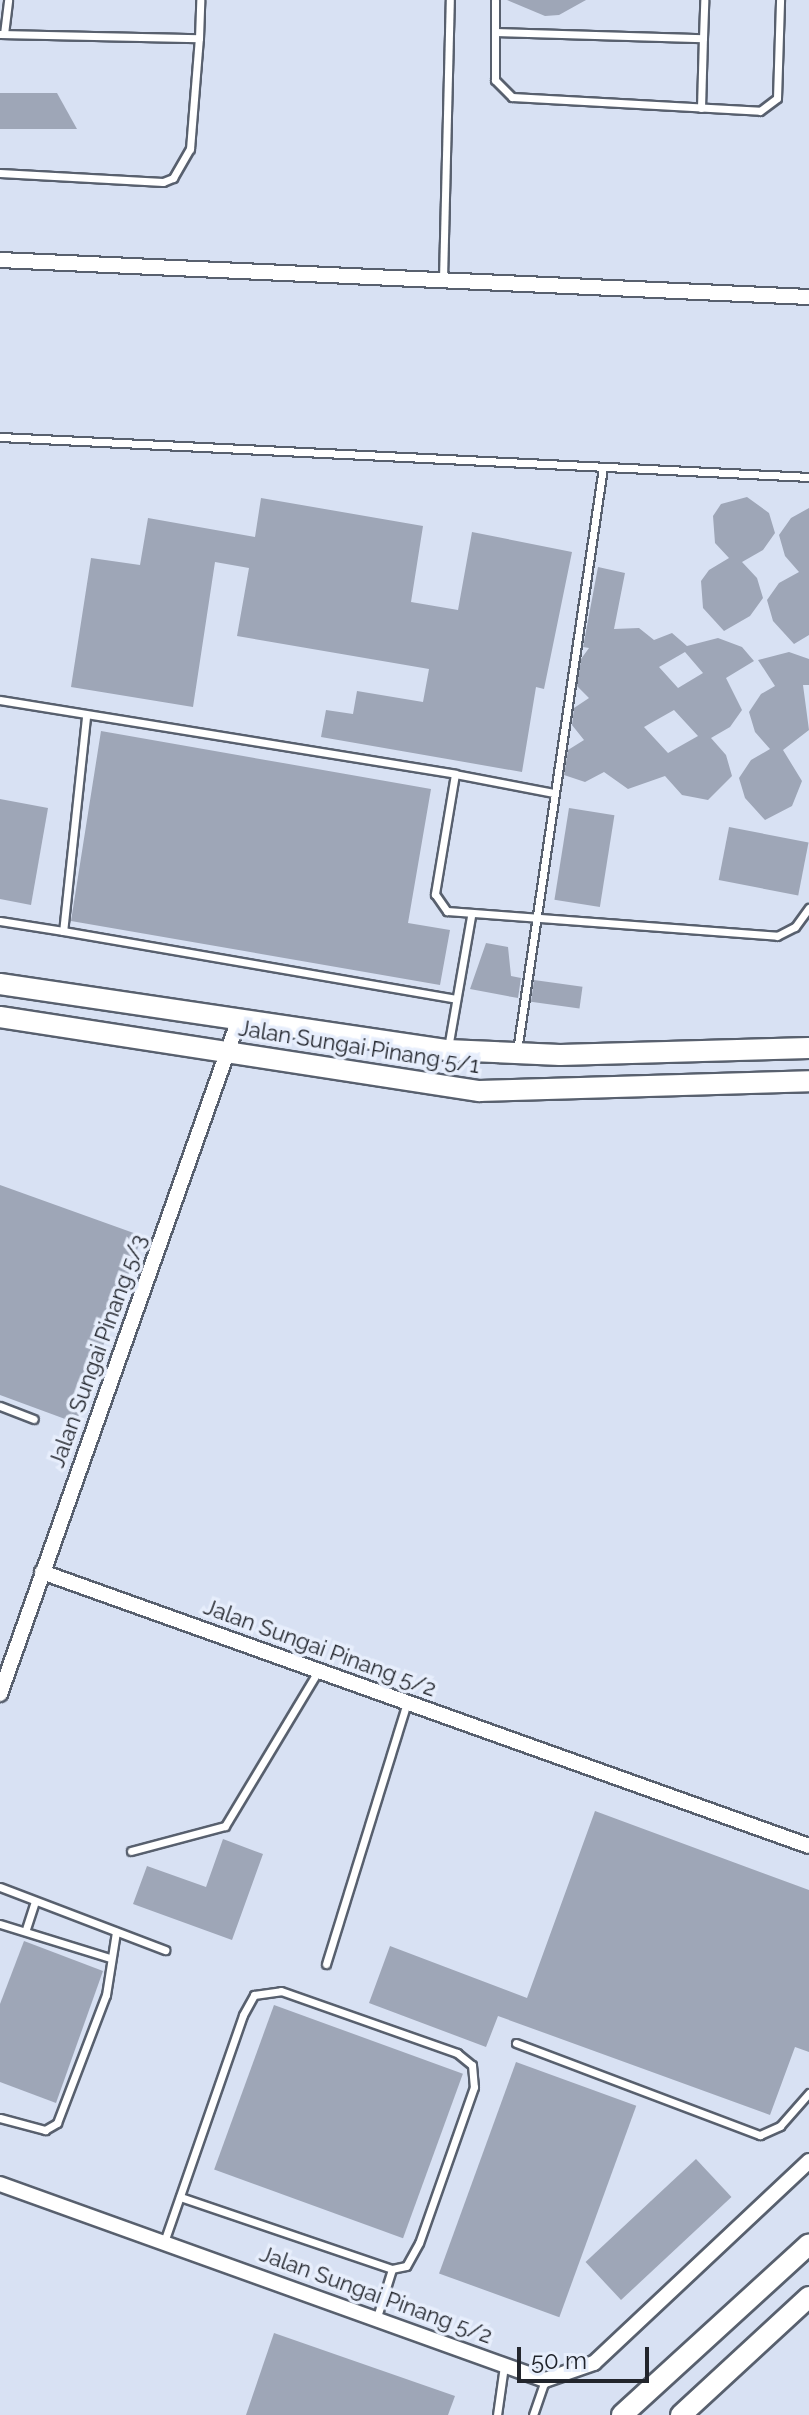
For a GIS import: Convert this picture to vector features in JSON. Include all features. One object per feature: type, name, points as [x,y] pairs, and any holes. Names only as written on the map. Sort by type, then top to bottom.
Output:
[{"type":"street","points":[[0,260],[809,297]]},
{"type":"street","name":"Jalan Sungai Pinang 5/1","points":[[0,984],[238,1022],[447,1050],[516,1054],[809,1048]]},
{"type":"street","name":"Jalan Sungai Pinang 5/1","points":[[0,1017],[479,1091],[809,1081]]},
{"type":"street","name":"Jalan Sungai Pinang 5/3","points":[[0,1694],[238,1022]]},
{"type":"street","name":"Jalan Sungai Pinang 5/2","points":[[42,1572],[809,1846]]},
{"type":"street","points":[[545,2380],[594,2363],[809,2161]]},
{"type":"street","name":"Jalan Sungai Pinang 5/2","points":[[0,2184],[377,2317],[545,2380]]},
{"type":"street","points":[[622,2415],[809,2244]]},
{"type":"street","points":[[681,2415],[809,2297]]},
{"type":"lane","points":[[8,0],[2,34],[199,38]]},
{"type":"lane","points":[[0,173],[163,182],[173,178],[190,149],[200,0]]},
{"type":"lane","points":[[443,279],[450,0]]},
{"type":"lane","points":[[495,0],[495,80],[512,97],[760,111],[774,104],[780,0]]},
{"type":"lane","points":[[701,108],[704,0]]},
{"type":"lane","points":[[495,32],[703,38]]},
{"type":"lane","points":[[0,437],[809,477]]},
{"type":"lane","points":[[516,1054],[603,467]]},
{"type":"lane","points":[[0,700],[86,717],[455,774],[554,793]]},
{"type":"lane","points":[[63,931],[86,717]]},
{"type":"lane","points":[[455,774],[435,894],[447,911],[471,916],[777,936],[795,927],[809,908]]},
{"type":"lane","points":[[447,1050],[471,916]]},
{"type":"lane","points":[[0,921],[456,999]]},
{"type":"lane","points":[[0,1406],[34,1419]]},
{"type":"lane","points":[[131,1851],[225,1826],[318,1671]]},
{"type":"lane","points":[[326,1964],[407,1702]]},
{"type":"lane","points":[[0,1887],[165,1950]]},
{"type":"lane","points":[[26,1929],[35,1901]]},
{"type":"lane","points":[[0,1924],[26,1929],[110,1958]]},
{"type":"lane","points":[[0,2118],[45,2130],[57,2123],[106,1995],[116,1932]]},
{"type":"lane","points":[[164,2242],[243,2015],[254,1995],[281,1991],[457,2053],[472,2065],[474,2087],[419,2243],[406,2266],[392,2269],[180,2197]]},
{"type":"lane","points":[[516,2043],[760,2135],[780,2126],[809,2093]]},
{"type":"lane","points":[[377,2317],[392,2269]]},
{"type":"lane","points":[[497,2415],[505,2365]]},
{"type":"lane","points":[[533,2415],[545,2380]]},
{"type":"building","points":[[507,0],[586,0],[559,15],[545,16]]},
{"type":"building","points":[[0,93],[57,93],[77,129],[0,129]]},
{"type":"building","points":[[747,497],[769,513],[775,533],[763,550],[742,562],[757,578],[763,598],[750,616],[724,631],[703,608],[701,581],[709,570],[729,558],[715,543],[713,516],[721,504]]},
{"type":"building","points":[[261,498],[423,526],[411,602],[458,610],[472,532],[572,552],[544,689],[536,687],[522,772],[321,737],[326,710],[353,714],[357,691],[423,702],[429,669],[237,636],[249,568],[215,562],[193,707],[71,687],[91,558],[140,565],[148,518],[255,537]]},
{"type":"building","points":[[809,508],[809,635],[794,644],[773,621],[767,600],[779,583],[799,572],[785,556],[779,535],[791,518]]},
{"type":"building","points":[[598,567],[625,573],[614,629],[639,628],[654,640],[672,633],[687,646],[718,638],[742,647],[754,661],[726,678],[742,710],[730,727],[711,738],[726,755],[732,776],[708,800],[682,795],[665,776],[628,789],[604,772],[585,782],[564,775],[568,750],[584,740],[572,725],[574,708],[589,698],[577,686],[581,659],[589,648],[583,647]],"holes":[[[685,652],[703,673],[678,688],[659,667]],[[674,710],[698,736],[668,753],[644,727]]]},
{"type":"building","points":[[789,652],[809,659],[809,685],[803,685],[809,730],[783,750],[802,781],[792,806],[765,820],[745,798],[739,778],[751,760],[770,749],[755,732],[749,712],[761,694],[775,686],[758,660]]},
{"type":"building","points":[[101,731],[431,789],[408,923],[450,930],[440,985],[71,921]]},
{"type":"building","points":[[0,799],[48,808],[31,905],[0,899]]},
{"type":"building","points":[[569,808],[614,815],[600,907],[554,900]]},
{"type":"building","points":[[729,827],[809,842],[798,895],[719,880]]},
{"type":"building","points":[[486,943],[508,947],[511,976],[521,978],[518,998],[470,989]]},
{"type":"building","points":[[534,980],[583,987],[579,1009],[531,1002]]},
{"type":"building","points":[[0,1185],[142,1236],[76,1423],[0,1395]]},
{"type":"building","points":[[595,1811],[809,1890],[809,2052],[795,2047],[770,2115],[498,2016],[486,2047],[369,2003],[390,1946],[527,1998]]},
{"type":"building","points":[[223,1839],[263,1854],[232,1940],[133,1904],[147,1866],[206,1887]]},
{"type":"building","points":[[24,1941],[103,1971],[56,2103],[0,2082],[0,2004]]},
{"type":"building","points":[[274,2005],[463,2074],[403,2238],[214,2169]]},
{"type":"building","points":[[516,2062],[636,2106],[559,2317],[439,2273]]},
{"type":"building","points":[[696,2159],[731,2197],[621,2300],[586,2262]]},
{"type":"building","points":[[274,2333],[455,2396],[448,2415],[246,2415]]}]
